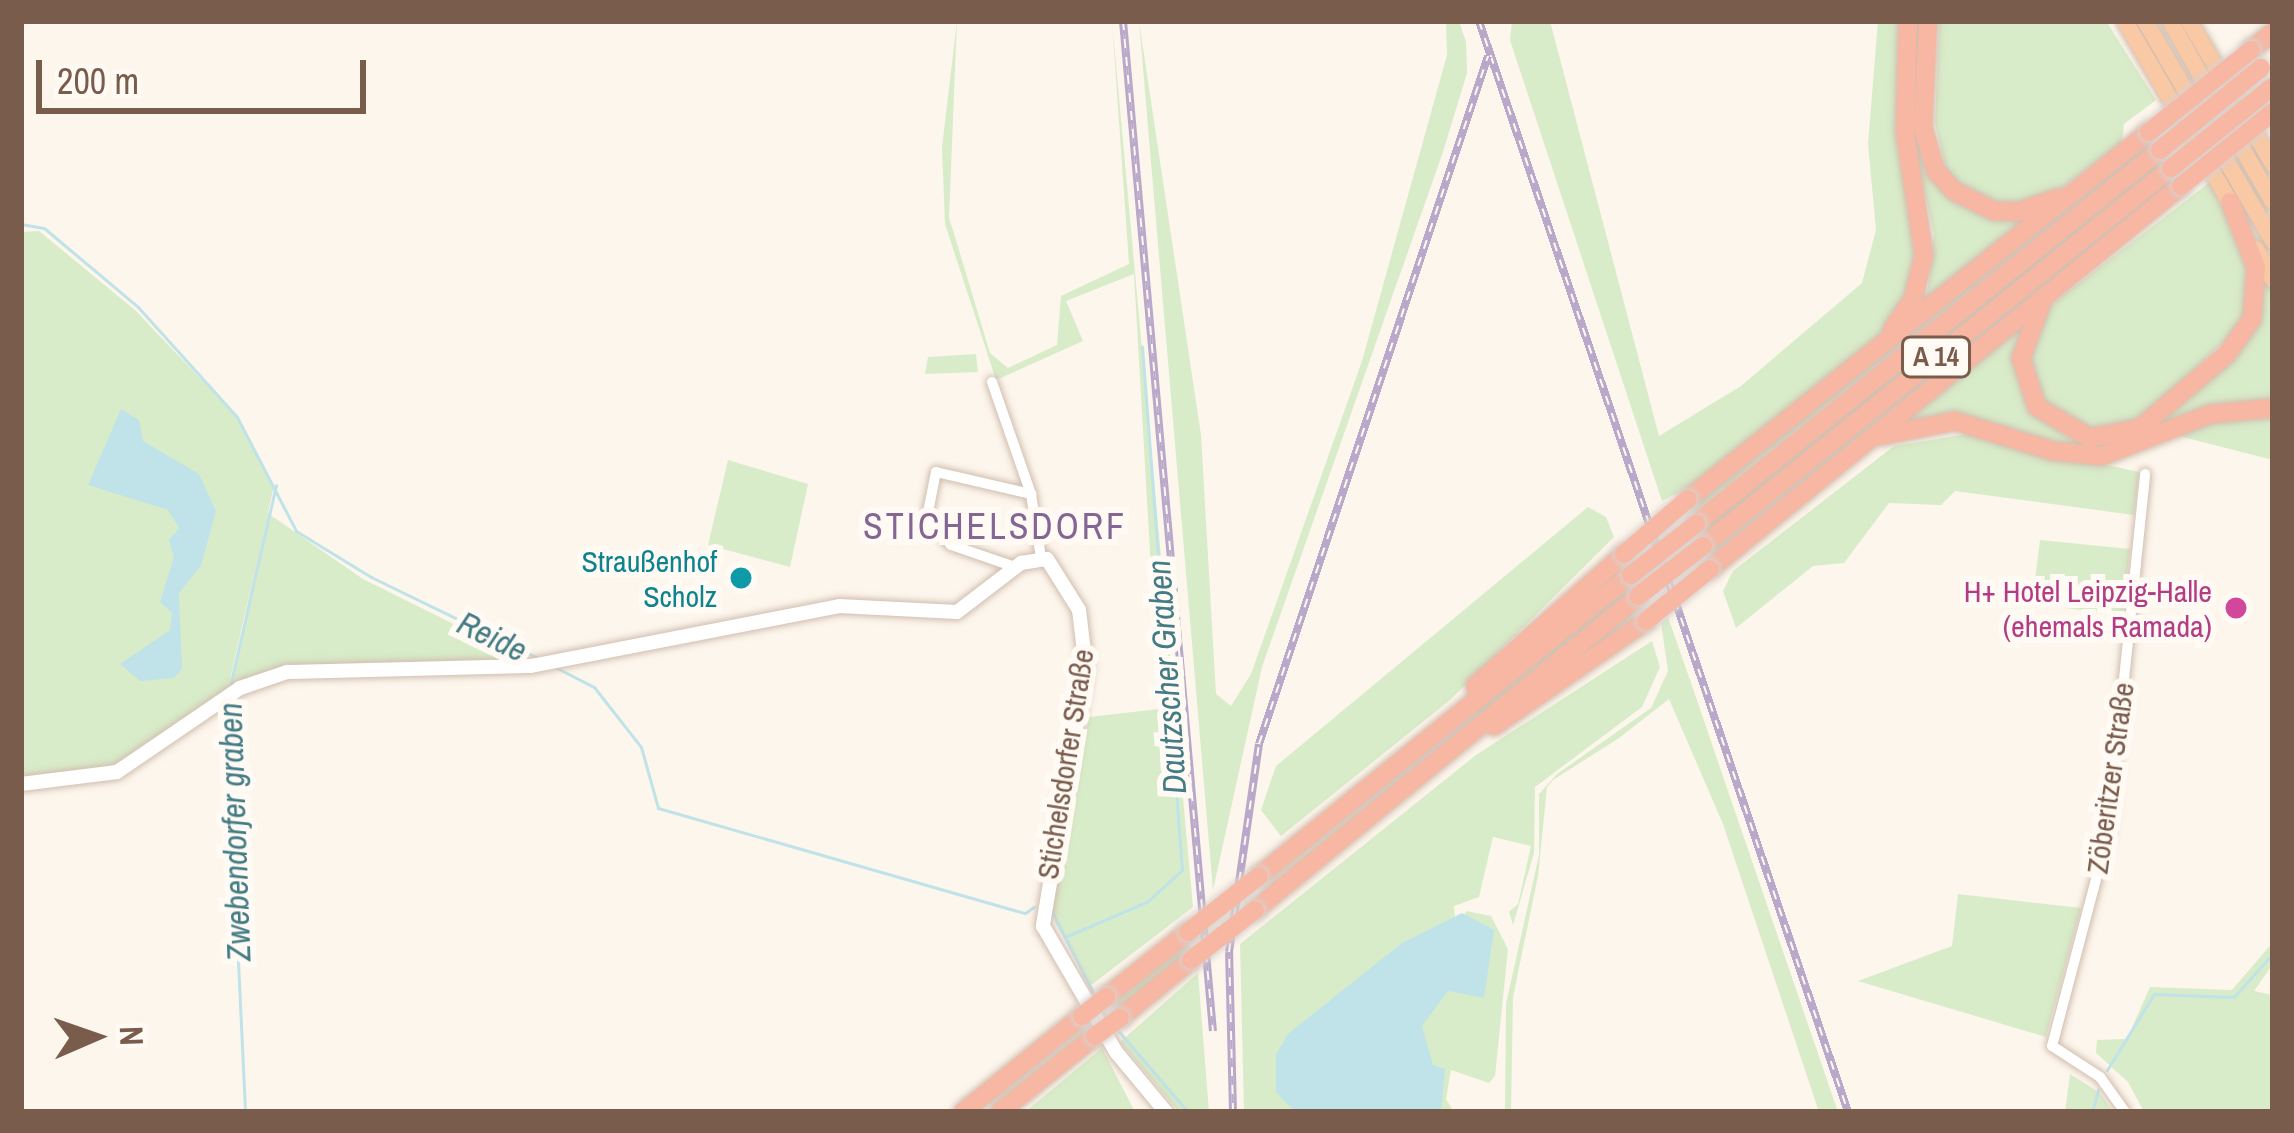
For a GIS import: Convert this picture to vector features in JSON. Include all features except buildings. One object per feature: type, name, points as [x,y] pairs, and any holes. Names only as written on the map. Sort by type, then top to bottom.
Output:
[{"type":"highway","points":[[1851,372],[1906,313],[1922,269],[1921,201],[1905,132],[1909,21]]},
{"type":"highway","points":[[1928,21],[1925,143],[1954,191],[1984,208],[2018,212],[2084,185]]},
{"type":"highway","points":[[2125,21],[2273,280]]},
{"type":"highway","points":[[2145,21],[2273,241]]},
{"type":"highway","points":[[2170,21],[2273,202]]},
{"type":"highway","points":[[2189,21],[2273,164]]},
{"type":"highway","points":[[2262,59],[2273,32]]},
{"type":"highway","name":"A 14","points":[[963,1112],[1696,524],[2155,141],[2262,59]]},
{"type":"highway","name":"A 14","points":[[1000,1112],[1638,596],[2176,177],[2272,86]]},
{"type":"highway","points":[[1391,795],[1646,621],[2062,282],[2176,177],[2273,112]]},
{"type":"highway","points":[[1430,737],[1531,632],[1688,500],[2084,185],[2155,141]]},
{"type":"highway","points":[[2062,282],[2033,314],[2023,341],[2022,376],[2036,407],[2090,438],[2140,428],[2227,354],[2252,319],[2256,267],[2230,202]]},
{"type":"highway","points":[[1844,457],[1902,427],[1955,421],[2053,451],[2102,456],[2211,414],[2273,408]]},
{"type":"street","name":"Stichelsdorfer Straße","points":[[992,382],[1031,494],[1041,558],[1072,589],[1086,668],[1040,913],[1106,1036],[1166,1112]]},
{"type":"street","points":[[1015,567],[951,545],[927,518],[936,472],[1031,494]]},
{"type":"street","name":"Zöberitzer Straße","points":[[2125,1112],[2100,1077],[2052,1046],[2108,834],[2145,474]]},
{"type":"street","points":[[21,784],[117,772],[241,688],[304,670],[537,665],[839,606],[957,612],[1015,567],[1041,558]]},
{"type":"green space","points":[[957,21],[949,217],[990,353],[1008,368],[1057,345],[1061,296],[1129,264],[1112,21],[1193,907],[1090,986],[1050,913],[1089,717],[1159,709],[1134,274],[1066,301],[1083,341],[996,380],[945,224],[942,147]]},
{"type":"green space","points":[[1139,21],[1201,435],[1216,694],[1231,706],[1251,674],[1362,361],[1447,55],[1446,21],[1459,21],[1466,42],[1467,73],[1443,152],[1262,667],[1213,890]]},
{"type":"green space","points":[[1512,21],[1550,21],[1659,436],[1741,386],[1862,283],[1876,230],[1868,144],[1878,21],[1904,21],[1918,270],[1886,331],[1708,478],[1662,501],[1510,40]]},
{"type":"green space","points":[[1916,21],[1924,21],[1919,102],[1938,182],[2033,216],[1926,304],[1934,234],[1912,136]]},
{"type":"green space","points":[[1939,21],[2106,21],[2156,100],[2124,124],[2122,142],[2051,197],[1997,207],[1948,179],[1935,123]]},
{"type":"green space","points":[[2153,139],[1990,272],[1692,513],[1690,508]]},
{"type":"green space","points":[[2163,155],[2167,162],[1701,540],[1698,531]]},
{"type":"green space","points":[[2210,182],[2250,266],[2243,324],[2143,417],[2100,432],[2048,413],[2026,361],[2048,307]]},
{"type":"green space","points":[[39,231],[135,310],[237,417],[274,486],[227,693],[135,756],[92,772],[21,776],[21,232]]},
{"type":"green space","points":[[2263,278],[2273,288],[2273,404],[2094,452],[1932,418],[1897,423],[2026,318],[2038,417],[2070,438],[2112,442],[2259,318]]},
{"type":"green space","points":[[976,354],[978,372],[925,374],[928,357]]},
{"type":"green space","points":[[2273,415],[2273,460],[2175,435],[2213,419]]},
{"type":"green space","points":[[1967,434],[2139,472],[2134,515],[1955,491],[1941,505],[1889,503],[1844,563],[1813,566],[1736,628],[1723,591],[1733,571],[1894,446]]},
{"type":"green space","points":[[728,460],[808,484],[790,567],[708,545]]},
{"type":"green space","points":[[1588,507],[1606,517],[1614,537],[1450,700],[1281,836],[1261,810],[1276,766]]},
{"type":"green space","points":[[266,512],[363,579],[524,659],[292,667],[230,692]]},
{"type":"green space","points":[[2040,540],[2130,549],[2122,615],[2032,604]]},
{"type":"green space","points":[[1612,599],[1616,607],[1479,716],[1475,710]]},
{"type":"green space","points":[[1668,617],[1838,1112],[1819,1112],[1723,824],[1669,699],[1547,787],[1538,876],[1513,997],[1511,1112],[1505,1112],[1506,1004],[1539,855],[1539,794],[1557,774],[1651,708],[1668,671],[1661,623]]},
{"type":"green space","points":[[1652,641],[1660,667],[1642,707],[1535,787],[1534,853],[1513,925],[1509,912],[1518,904],[1531,846],[1493,837],[1479,897],[1454,906],[1455,919],[1306,1112],[1244,1112],[1240,944],[1476,755]]},
{"type":"green space","points":[[1958,894],[2081,908],[2046,1037],[1858,981],[1952,946]]},
{"type":"green space","points":[[1466,911],[1491,916],[1508,949],[1495,1076],[1489,1083],[1451,1070],[1446,1099],[1454,1112],[1438,1112],[1420,1020]]},
{"type":"green space","points":[[2273,942],[2273,964],[2254,991],[2273,995],[2273,1112],[2144,1112],[2128,1082],[2096,1053],[2097,1040],[2127,1039],[2150,987],[2232,990]]},
{"type":"green space","points":[[1189,943],[1190,952],[1116,1011],[1111,1005]]},
{"type":"green space","points":[[1198,973],[1209,1112],[1179,1112],[1120,1042]]},
{"type":"green space","points":[[1102,1048],[1135,1112],[1025,1112]]},
{"type":"green space","points":[[2070,1074],[2100,1093],[2113,1112],[2065,1112]]},
{"type":"water","points":[[121,409],[139,420],[143,441],[199,474],[216,511],[201,566],[179,593],[182,669],[174,678],[140,681],[120,664],[170,630],[172,613],[160,602],[174,557],[169,540],[179,528],[168,510],[88,485]]},
{"type":"water","points":[[1462,913],[1494,930],[1484,998],[1448,991],[1422,1026],[1433,1065],[1445,1069],[1441,1112],[1295,1112],[1276,1092],[1276,1054],[1289,1033],[1402,943]]},
{"type":"waterway","name":"Reide","points":[[21,224],[44,228],[138,307],[237,417],[296,531],[371,577],[536,657]]},
{"type":"waterway","name":"Dautzscher Graben","points":[[1065,937],[1148,901],[1182,870],[1142,347]]},
{"type":"waterway","name":"Zwebendorfer graben","points":[[230,686],[276,485]]},
{"type":"waterway","name":"Reide","points":[[555,667],[594,687],[641,747],[658,808],[1025,913],[1034,907]]},
{"type":"waterway","name":"Zwebendorfer graben","points":[[226,707],[245,1112]]},
{"type":"waterway","name":"Reide","points":[[1052,912],[1094,994]]},
{"type":"waterway","points":[[2107,1070],[2154,994],[2234,997],[2273,953]]},
{"type":"waterway","name":"Reide","points":[[1115,1027],[1188,1112]]},
{"type":"waterway","points":[[2092,1112],[2098,1090]]},
{"type":"railway","points":[[1123,21],[1213,1031]]},
{"type":"railway","points":[[1479,21],[1848,1112]]},
{"type":"railway","points":[[1233,1112],[1229,952],[1259,744],[1488,56]]},
{"type":"place","name":"Straußenhof Scholz","points":[[741,578]]},
{"type":"place","name":"H+ Hotel Leipzig-Halle (ehemals Ramada)","points":[[2236,608]]},
{"type":"district","name":"STICHELSDORF","points":[[995,527]]}]
